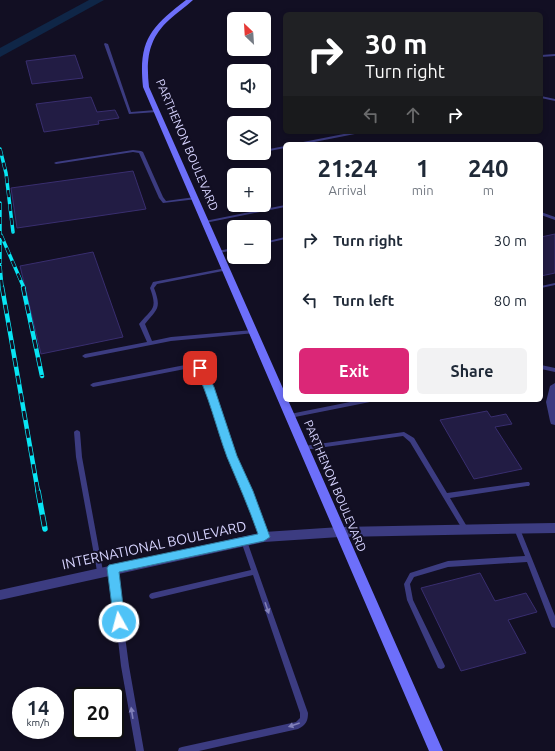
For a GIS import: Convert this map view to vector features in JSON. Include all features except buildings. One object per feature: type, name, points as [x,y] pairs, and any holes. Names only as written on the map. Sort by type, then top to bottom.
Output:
[{"type":"main road","name":"PARTHENON BOULEVARD","points":[[190,0],[164,20],[148,43],[144,58],[143,70],[146,86],[283,400]]},
{"type":"main road","name":"PARTHENON BOULEVARD","points":[[284,402],[436,751]]},
{"type":"street","points":[[555,386],[551,402],[555,421]]},
{"type":"street","name":"INTERNATIONAL BOULEVARD","points":[[0,595],[113,568],[264,537],[340,532],[555,528]]},
{"type":"lane","points":[[106,44],[130,113],[156,111]]},
{"type":"lane","points":[[543,56],[555,55]]},
{"type":"lane","points":[[543,97],[555,100]]},
{"type":"lane","points":[[308,142],[350,134]]},
{"type":"lane","points":[[271,150],[283,147]]},
{"type":"lane","points":[[56,163],[133,151],[141,152],[161,198],[165,202],[195,198]]},
{"type":"lane","points":[[205,222],[283,206]]},
{"type":"lane","points":[[543,215],[555,219]]},
{"type":"lane","points":[[271,241],[283,238]]},
{"type":"lane","points":[[219,252],[227,250]]},
{"type":"lane","points":[[150,344],[142,324],[156,308],[157,302],[152,288],[155,283],[226,269]]},
{"type":"lane","points":[[543,287],[555,284]]},
{"type":"lane","points":[[85,356],[171,339],[253,332]]},
{"type":"lane","points":[[93,385],[185,367],[200,368],[209,387],[232,456],[248,491],[264,537]]},
{"type":"lane","points":[[543,367],[555,370]]},
{"type":"lane","points":[[290,416],[360,402]]},
{"type":"lane","points":[[78,432],[79,457],[100,571]]},
{"type":"lane","points":[[304,448],[404,434],[412,440],[466,530]]},
{"type":"lane","points":[[445,496],[527,484]]},
{"type":"lane","points":[[517,529],[555,625]]},
{"type":"lane","points":[[182,751],[298,725],[304,720],[304,713],[244,541]]},
{"type":"lane","points":[[441,666],[410,600],[407,584],[412,575],[448,564],[528,559]]},
{"type":"lane","points":[[113,568],[125,666],[140,751]]},
{"type":"lane","points":[[152,596],[254,572]]},
{"type":"waterway","points":[[0,53],[60,19],[98,0]]},
{"type":"railway","points":[[0,149],[6,173],[13,232]]},
{"type":"railway","points":[[0,203],[0,263]]},
{"type":"railway","points":[[1,235],[24,288]]},
{"type":"railway","points":[[0,266],[2,288]]},
{"type":"railway","points":[[2,287],[38,492]]},
{"type":"railway","points":[[23,287],[42,376]]},
{"type":"railway","points":[[38,491],[45,529]]},
{"type":"route","points":[[119,622],[113,568],[264,537],[248,491],[232,456],[209,387],[200,368]]}]
